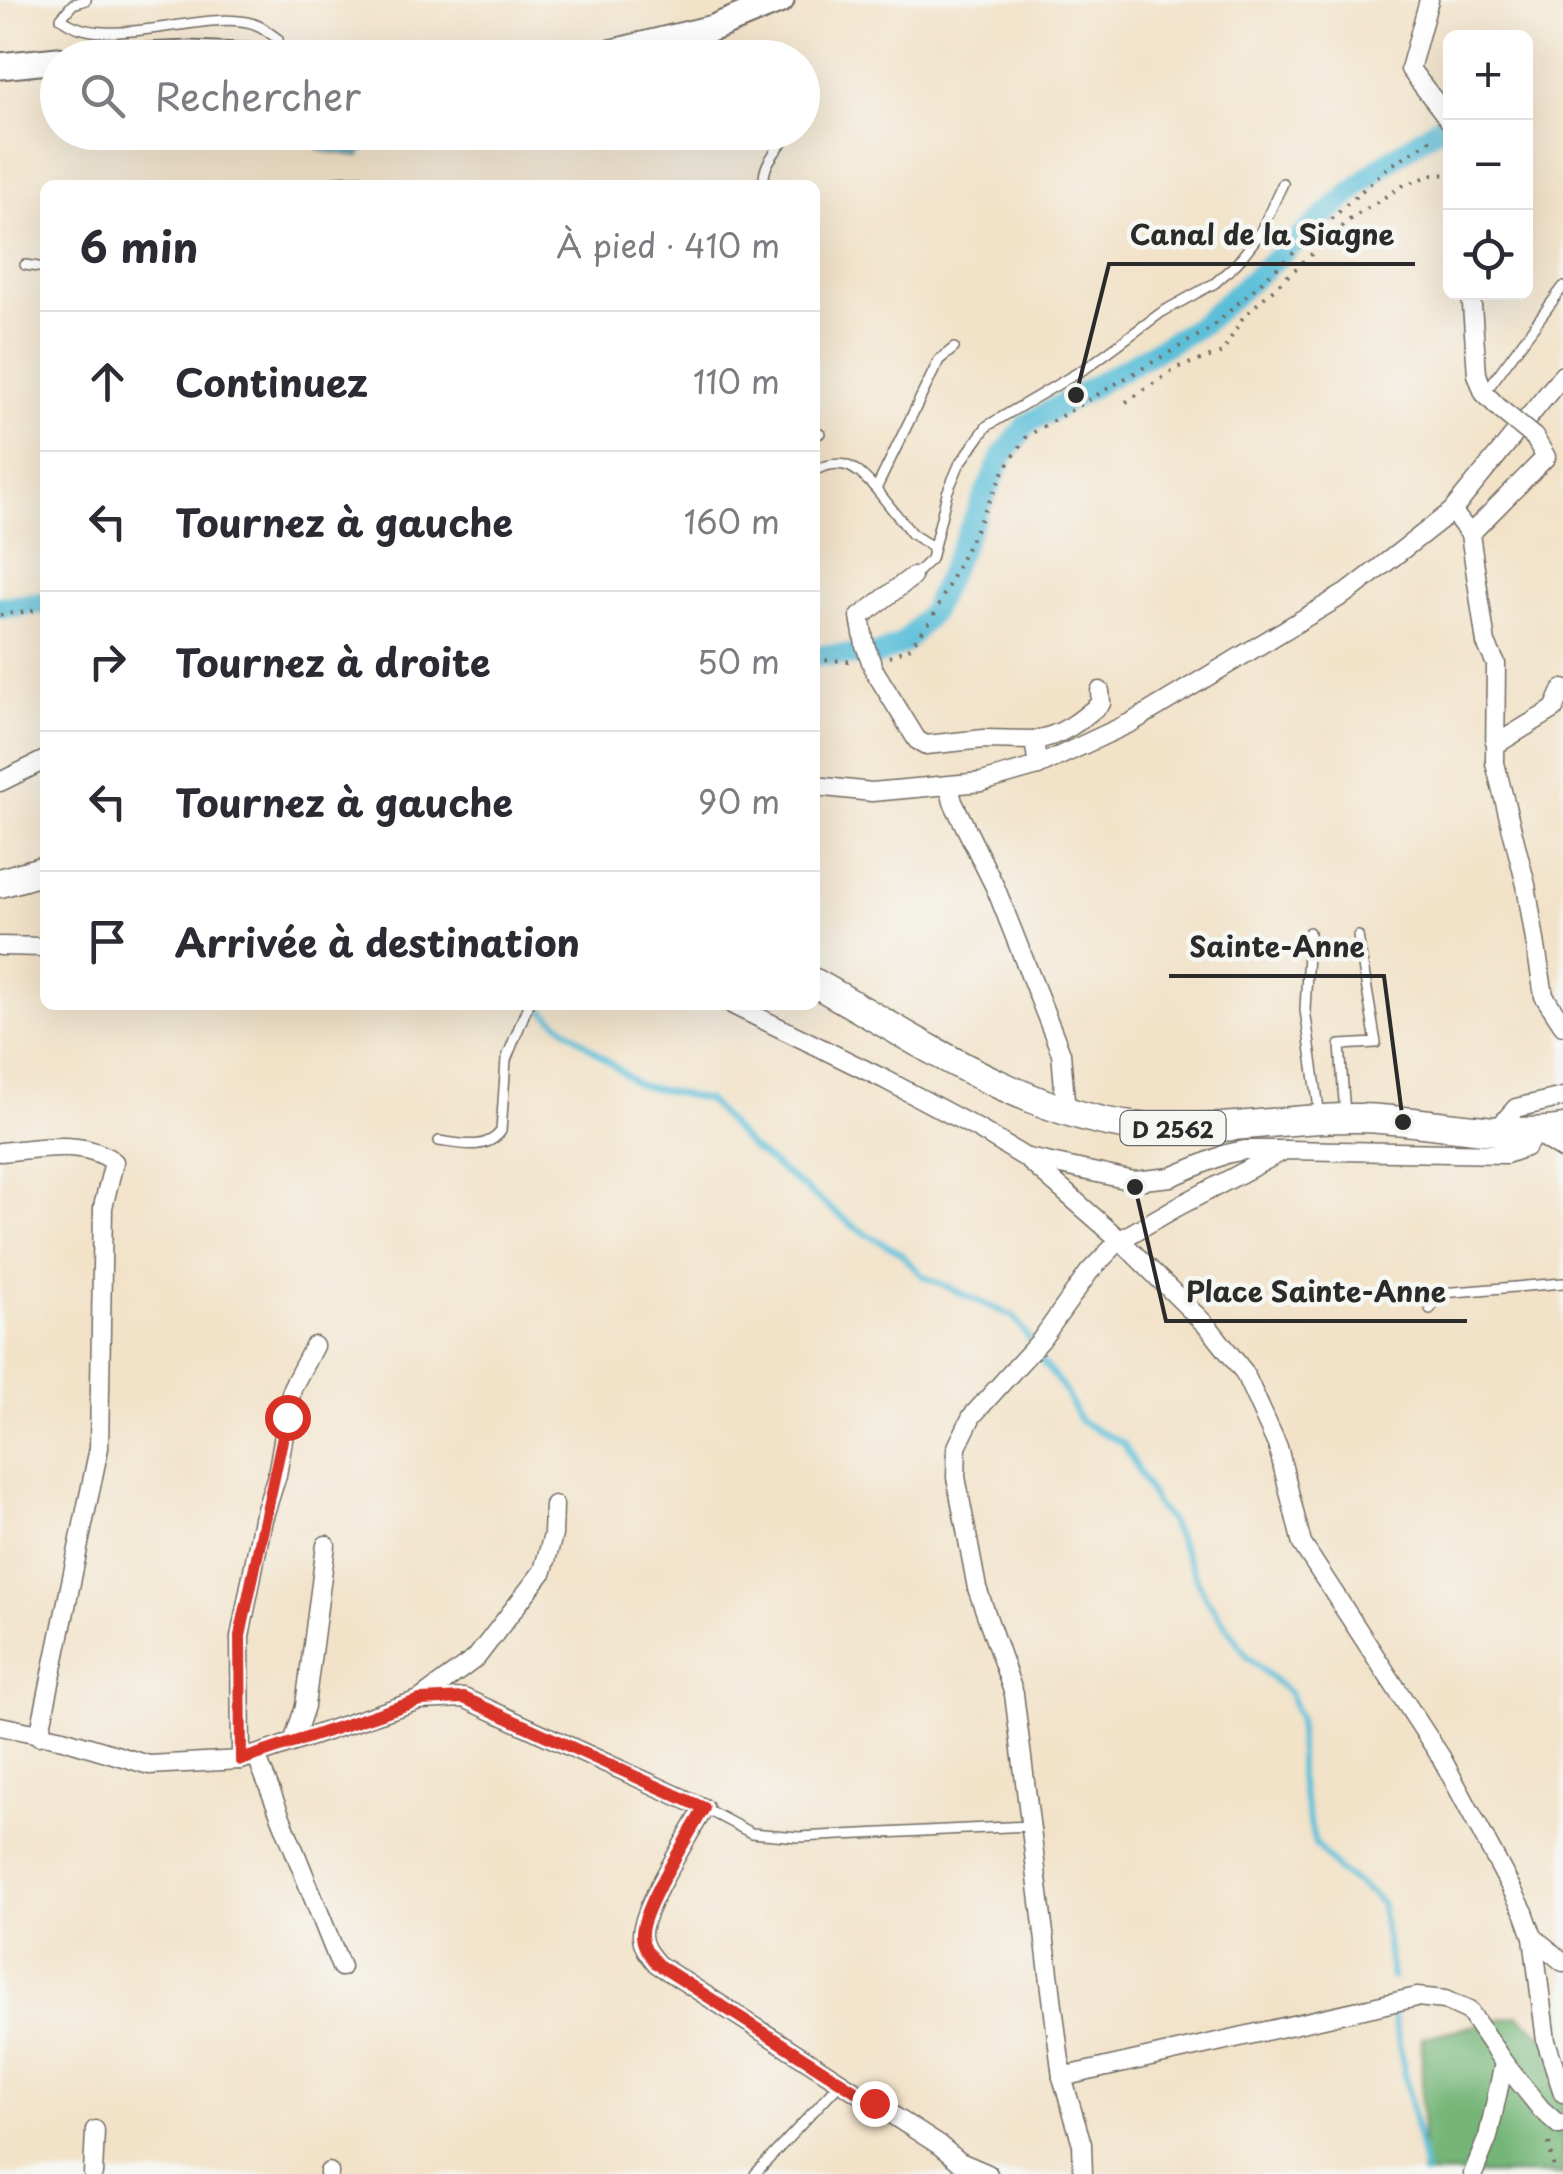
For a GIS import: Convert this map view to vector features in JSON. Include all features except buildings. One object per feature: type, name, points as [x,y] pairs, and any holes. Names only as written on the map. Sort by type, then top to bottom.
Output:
[{"type":"main road","points":[[678,40],[781,0]]},
{"type":"main road","points":[[0,66],[40,62]]},
{"type":"main road","points":[[0,883],[40,871]]},
{"type":"main road","name":"D 2562","points":[[820,986],[1033,1102],[1142,1128],[1332,1119],[1495,1132],[1550,1131]]},
{"type":"street","points":[[1429,0],[1410,69],[1447,120]]},
{"type":"street","points":[[1470,534],[1546,457],[1534,437],[1484,393],[1477,374],[1472,300]]},
{"type":"street","points":[[820,787],[872,792],[982,782],[1038,766],[1132,722],[1351,590],[1452,511],[1563,375]]},
{"type":"street","points":[[1452,511],[1470,534],[1486,642],[1496,664],[1495,763],[1526,886],[1544,996],[1563,1026]]},
{"type":"street","points":[[912,578],[860,618],[870,659],[917,740],[926,745],[1051,737],[1078,723],[1101,702],[1100,691]]},
{"type":"street","points":[[1496,745],[1554,709],[1563,689]]},
{"type":"street","points":[[1034,740],[1038,766]]},
{"type":"street","points":[[0,782],[40,762]]},
{"type":"street","points":[[949,786],[996,889],[1061,1053],[1066,1111]]},
{"type":"street","points":[[0,946],[40,947]]},
{"type":"street","points":[[743,1010],[886,1080],[1026,1158],[1120,1240],[1210,1329],[1244,1372],[1278,1447],[1302,1544],[1442,1757],[1524,1912],[1533,1937],[1546,2041],[1563,2093]]},
{"type":"street","points":[[1495,1132],[1516,1108],[1563,1097]]},
{"type":"street","points":[[1026,1158],[1134,1181],[1171,1177],[1245,1150],[1506,1154],[1526,1147],[1550,1131],[1563,1150]]},
{"type":"street","points":[[0,1152],[61,1146],[102,1153],[114,1162],[103,1207],[99,1448],[39,1736]]},
{"type":"street","points":[[1083,2174],[1082,2144],[1062,2077],[1014,1694],[977,1588],[956,1477],[958,1447],[972,1416],[1041,1340],[1089,1272],[1120,1240],[1285,1150]]},
{"type":"street","points":[[314,1346],[292,1388],[277,1476],[263,1519],[240,1636],[248,1757],[341,1967]]},
{"type":"street","points":[[420,1700],[476,1658],[543,1571],[553,1535],[554,1505]]},
{"type":"street","points":[[293,1742],[305,1706],[326,1545]]},
{"type":"street","points":[[0,1726],[62,1739],[149,1765],[248,1757],[420,1700],[464,1698],[704,1808],[647,1913],[642,1934],[646,1950],[657,1964],[841,2082],[956,2168],[988,2174]]},
{"type":"street","points":[[1533,1937],[1561,1956]]},
{"type":"street","points":[[1062,2077],[1417,1997],[1445,2000],[1469,2011],[1542,2109],[1563,2124]]},
{"type":"street","points":[[1474,2174],[1488,2137],[1504,2063]]},
{"type":"street","points":[[92,2174],[95,2130]]},
{"type":"lane","points":[[86,0],[72,4],[61,18],[72,28],[132,32],[228,21],[257,25],[278,40]]},
{"type":"lane","points":[[764,180],[768,159],[775,150]]},
{"type":"lane","points":[[912,578],[931,559],[948,493],[960,464],[988,426],[1089,366],[1162,312],[1215,283],[1259,236],[1283,183]]},
{"type":"lane","points":[[25,265],[40,267]]},
{"type":"lane","points":[[1484,393],[1563,287]]},
{"type":"lane","points":[[876,489],[939,360],[954,348]]},
{"type":"lane","points":[[820,468],[832,463],[847,464],[876,489],[912,534],[934,548]]},
{"type":"lane","points":[[1309,932],[1305,1010],[1332,1119]]},
{"type":"lane","points":[[1332,1119],[1340,1045],[1376,1044],[1358,936]]},
{"type":"lane","points":[[439,1141],[476,1146],[495,1140],[502,1131],[506,1060],[526,1010]]},
{"type":"lane","points":[[1430,1310],[1442,1293],[1563,1283]]},
{"type":"lane","points":[[704,1808],[751,1833],[799,1838],[1032,1826]]},
{"type":"lane","points":[[755,2174],[841,2082]]},
{"type":"path","points":[[820,660],[870,659],[909,648],[932,619],[1005,469],[1027,436],[1210,328],[1387,168],[1443,129]]},
{"type":"path","points":[[1126,402],[1179,367],[1222,353],[1243,317],[1349,220],[1402,186],[1443,175]]},
{"type":"path","points":[[0,615],[40,609]]},
{"type":"green space","points":[[1518,2015],[1563,2052],[1563,2174],[1422,2174],[1422,2038]]},
{"type":"water","points":[[319,150],[363,150],[359,156]]},
{"type":"waterway","points":[[820,655],[876,655],[904,643],[932,611],[1002,457],[1027,424],[1199,326],[1383,165],[1441,125]]},
{"type":"waterway","points":[[0,607],[40,603]]},
{"type":"waterway","points":[[544,1011],[638,1085],[707,1100],[749,1146],[856,1228],[899,1252],[923,1276],[1014,1317],[1029,1339]]},
{"type":"waterway","points":[[1038,1357],[1062,1386],[1080,1421],[1124,1444],[1157,1506],[1170,1522],[1205,1596],[1248,1657],[1289,1693],[1299,1718],[1299,1777],[1315,1844],[1339,1871],[1381,1904],[1392,1978]]},
{"type":"waterway","points":[[1393,2014],[1425,2174]]},
{"type":"place","name":"Canal de la Siagne","points":[[1076,395]]},
{"type":"place","name":"Sainte-Anne","points":[[1403,1122]]},
{"type":"place","name":"Place Sainte-Anne","points":[[1135,1187]]},
{"type":"route","points":[[287,1417],[240,1636],[241,1760],[420,1700],[464,1698],[704,1808],[647,1913],[642,1934],[646,1950],[657,1964],[874,2103]]}]
